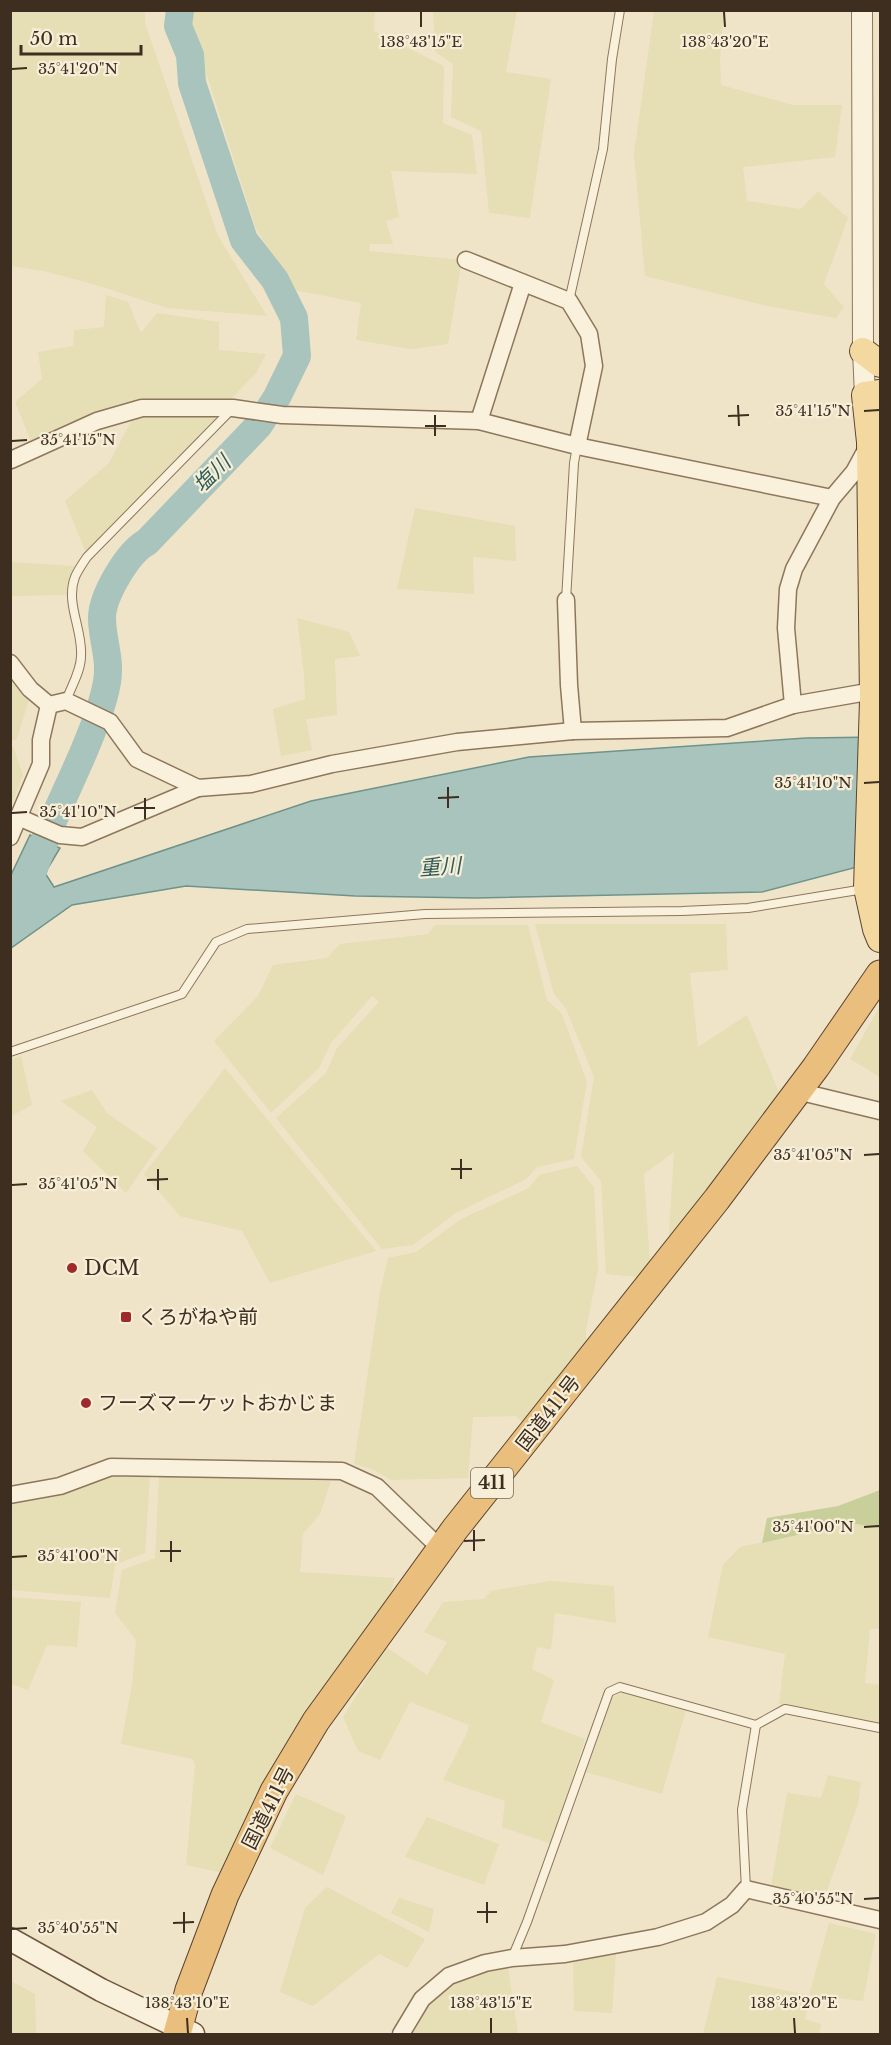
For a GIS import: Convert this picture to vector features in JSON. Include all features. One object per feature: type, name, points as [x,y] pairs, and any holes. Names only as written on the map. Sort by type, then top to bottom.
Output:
[{"type":"highway","name":"国道411号","points":[[183,2032],[189,1990],[225,1895],[274,1791],[316,1721],[441,1549],[717,1199],[880,974]]},
{"type":"main road","points":[[873,394],[870,442],[873,696],[867,888],[880,939]]},
{"type":"main road","points":[[10,1940],[183,2032]]},
{"type":"street","points":[[862,10],[873,394]]},
{"type":"street","points":[[466,260],[569,301],[589,334],[594,366],[577,446]]},
{"type":"street","points":[[479,422],[523,283]]},
{"type":"street","points":[[11,460],[97,421],[142,408],[233,408],[282,415],[479,422],[577,446],[832,498]]},
{"type":"street","points":[[794,705],[786,628],[788,589],[794,569],[832,498],[854,472],[870,442]]},
{"type":"street","points":[[566,600],[573,731]]},
{"type":"street","points":[[10,663],[30,689],[49,705]]},
{"type":"street","points":[[18,817],[60,835],[82,837],[198,788],[251,783],[332,764],[457,742],[573,731],[727,728],[794,705],[873,696]]},
{"type":"street","points":[[49,705],[66,700],[110,722],[137,759],[198,788]]},
{"type":"street","points":[[10,837],[41,764],[41,740],[49,705]]},
{"type":"street","points":[[797,1091],[880,1111]]},
{"type":"street","points":[[10,1495],[60,1486],[111,1467],[342,1471],[377,1487],[441,1549]]},
{"type":"street","points":[[401,2034],[422,1999],[449,1976],[485,1963],[512,1958],[565,1954],[658,1937],[706,1922],[732,1905],[746,1889],[880,1920]]},
{"type":"lane","points":[[569,301],[603,149],[612,59],[620,10]]},
{"type":"lane","points":[[66,700],[81,663],[81,638],[72,606],[75,578],[87,557],[233,408]]},
{"type":"lane","points":[[566,600],[577,446]]},
{"type":"lane","points":[[10,1052],[182,994],[216,942],[247,928],[425,914],[682,911],[737,908],[867,888]]},
{"type":"lane","points":[[512,1958],[609,1692],[620,1687],[756,1725],[785,1709],[880,1728]]},
{"type":"lane","points":[[746,1889],[742,1810],[756,1725]]},
{"type":"shaded area","points":[[10,11],[145,11],[145,23],[218,236],[267,316],[167,308],[93,284],[43,271],[11,266]]},
{"type":"shaded area","points":[[190,11],[375,11],[374,31],[444,66],[443,123],[472,135],[477,174],[391,171],[399,217],[386,221],[393,244],[370,244],[369,251],[462,260],[448,344],[411,349],[356,340],[361,303],[294,290],[256,229],[191,26]]},
{"type":"shaded area","points":[[433,11],[517,11],[506,72],[551,79],[530,218],[489,213],[481,131],[451,117],[453,64],[435,52]]},
{"type":"shaded area","points":[[654,11],[724,11],[720,59],[721,85],[793,105],[842,105],[835,157],[743,167],[747,201],[801,209],[818,191],[848,218],[824,284],[844,307],[836,318],[767,306],[645,276],[634,154]]},
{"type":"shaded area","points":[[106,295],[128,302],[141,333],[157,313],[219,322],[219,350],[266,354],[256,373],[229,401],[141,401],[31,441],[15,402],[42,379],[38,352],[73,346],[74,330],[104,327]]},
{"type":"shaded area","points":[[153,413],[223,417],[86,553],[65,501],[109,463],[132,420]]},
{"type":"shaded area","points":[[415,508],[515,526],[516,561],[473,557],[474,594],[397,589]]},
{"type":"shaded area","points":[[10,562],[74,566],[68,595],[11,596]]},
{"type":"shaded area","points":[[297,618],[349,632],[360,656],[335,659],[337,715],[306,719],[312,750],[281,756],[273,709],[305,699]]},
{"type":"shaded area","points":[[11,679],[29,699],[17,739],[11,741]]},
{"type":"shaded area","points":[[13,746],[23,775],[11,806],[10,747]]},
{"type":"shaded area","points":[[535,924],[726,924],[728,970],[690,973],[698,1047],[747,1015],[781,1097],[668,1248],[674,1152],[644,1174],[650,1263],[646,1278],[606,1274],[601,1181],[581,1157],[594,1077],[566,1009],[554,994]]},
{"type":"shaded area","points":[[435,925],[528,925],[547,1000],[562,1014],[587,1082],[574,1159],[537,1167],[526,1179],[456,1213],[413,1245],[382,1249],[276,1118],[326,1073],[337,1048],[379,1002],[372,996],[331,1043],[319,1068],[271,1113],[214,1041],[258,996],[273,965],[327,958],[340,944],[428,934]]},
{"type":"shaded area","points":[[880,1006],[880,1077],[850,1059]]},
{"type":"shaded area","points":[[21,1056],[32,1105],[11,1116],[11,1059]]},
{"type":"shaded area","points":[[225,1068],[376,1251],[270,1283],[242,1231],[180,1216],[144,1174]]},
{"type":"shaded area","points":[[92,1090],[107,1113],[157,1148],[126,1193],[83,1151],[97,1127],[61,1101]]},
{"type":"shaded area","points":[[577,1166],[594,1187],[598,1269],[586,1330],[586,1352],[529,1430],[516,1416],[473,1417],[468,1478],[391,1480],[372,1469],[354,1464],[380,1292],[388,1258],[416,1252],[461,1219],[529,1188],[539,1175]]},
{"type":"shaded area","points":[[159,1475],[331,1481],[320,1514],[303,1534],[300,1572],[395,1578],[389,1599],[232,1875],[186,1865],[195,1764],[193,1759],[121,1744],[132,1685],[136,1640],[115,1613],[122,1570],[155,1558]]},
{"type":"shaded area","points":[[110,1476],[150,1477],[145,1553],[115,1565],[110,1598],[11,1590],[11,1504],[42,1499]]},
{"type":"shaded area","points":[[850,1523],[880,1528],[880,1629],[870,1629],[865,1683],[880,1685],[880,1724],[779,1704],[785,1654],[708,1637],[723,1565],[740,1547]]},
{"type":"shaded area","points":[[550,1581],[614,1586],[616,1623],[555,1613],[551,1650],[537,1647],[532,1669],[554,1680],[541,1722],[585,1739],[551,1844],[502,1827],[505,1801],[443,1780],[469,1725],[410,1702],[380,1760],[358,1751],[343,1717],[386,1647],[427,1675],[447,1642],[424,1632],[443,1602],[484,1599],[491,1591]]},
{"type":"shaded area","points":[[10,1597],[81,1602],[77,1647],[47,1645],[28,1690],[11,1684]]},
{"type":"shaded area","points":[[623,1692],[686,1710],[662,1794],[586,1772],[613,1697]]},
{"type":"shaded area","points":[[828,1775],[861,1782],[858,1804],[823,1902],[771,1887],[787,1793],[821,1798]]},
{"type":"shaded area","points":[[296,1794],[346,1816],[323,1875],[270,1848]]},
{"type":"shaded area","points":[[427,1817],[499,1844],[484,1885],[405,1857]]},
{"type":"shaded area","points":[[327,1887],[425,1939],[407,1968],[379,1954],[313,2006],[280,1992],[305,1908]]},
{"type":"shaded area","points":[[399,1898],[434,1909],[429,1932],[391,1913]]},
{"type":"shaded area","points":[[829,1923],[876,1934],[863,2001],[810,1995],[805,2019],[821,2024],[819,2034],[703,2034],[717,1977],[809,1995]]},
{"type":"shaded area","points":[[616,1952],[612,2013],[574,2011],[573,1957]]},
{"type":"shaded area","points":[[498,1968],[508,1968],[518,2034],[407,2034],[439,1993],[452,1982]]},
{"type":"shaded area","points":[[11,1981],[35,1994],[36,2032],[38,2034],[11,2034]]},
{"type":"green space","points":[[880,1490],[880,1528],[850,1523],[762,1543],[767,1518],[838,1506]]},
{"type":"water","name":"重川","points":[[880,737],[880,861],[762,892],[476,898],[355,896],[186,886],[72,905],[11,948],[11,875],[30,835],[60,848],[45,873],[54,887],[311,801],[529,757],[806,738]]},
{"type":"waterway","name":"塩川","points":[[31,877],[103,699],[108,665],[102,618],[111,587],[132,555],[259,425],[277,397],[297,356],[294,318],[275,280],[244,240],[192,83],[190,55],[178,26],[180,10]]},
{"type":"place","name":"DCM","points":[[72,1268]]},
{"type":"place","name":"くろがねや前","points":[[126,1317]]},
{"type":"place","name":"フーズマーケットおかじま","points":[[86,1403]]}]
